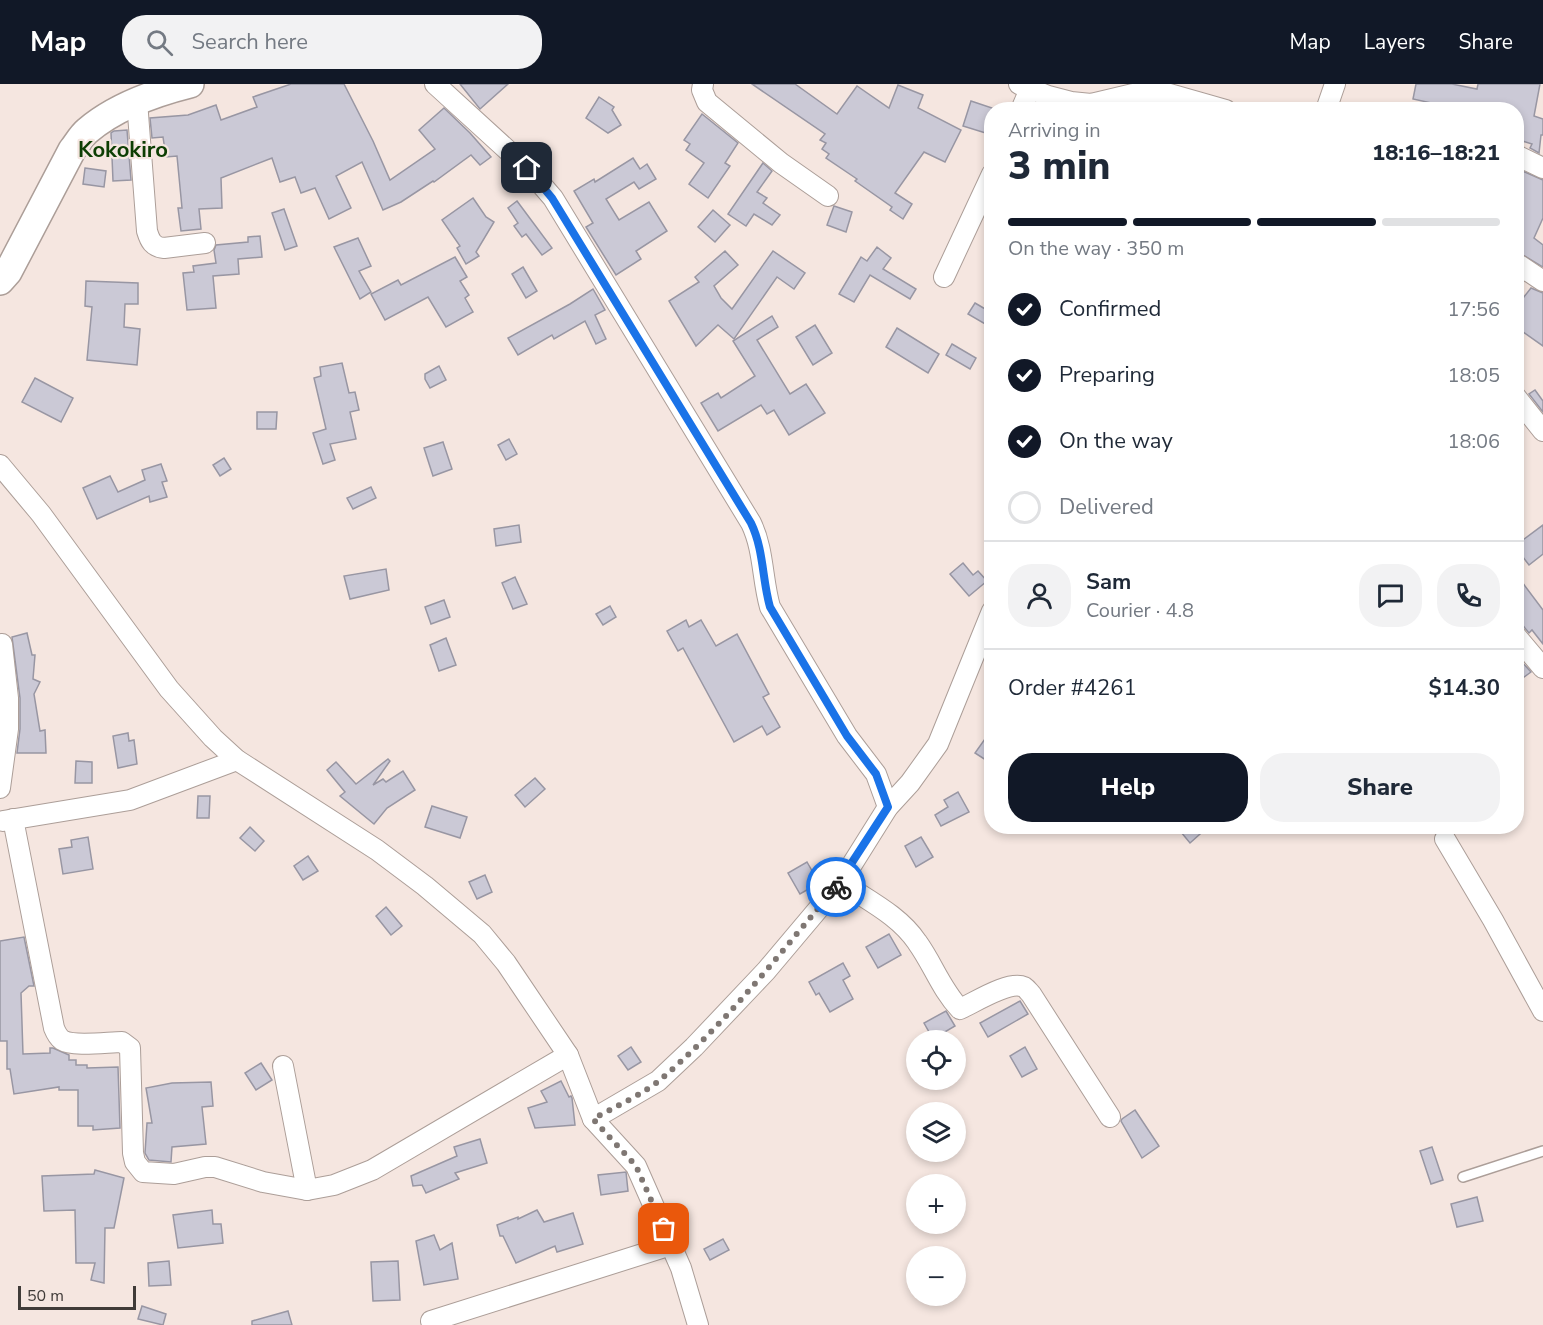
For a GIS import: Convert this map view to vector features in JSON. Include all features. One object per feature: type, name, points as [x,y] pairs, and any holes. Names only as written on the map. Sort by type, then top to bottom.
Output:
[{"type":"street","points":[[0,281],[8,272],[72,150],[85,132],[108,116],[137,101],[190,84]]},
{"type":"street","points":[[435,84],[527,168],[545,187],[557,205],[751,523],[761,549],[766,593],[770,607],[847,736],[876,774],[888,807]]},
{"type":"street","points":[[703,84],[702,90],[707,102],[781,163],[828,196]]},
{"type":"street","points":[[1332,102],[1335,84]]},
{"type":"street","points":[[1022,102],[1025,86],[1059,99],[1078,102]]},
{"type":"street","points":[[1099,102],[1157,89],[1198,102]]},
{"type":"street","points":[[137,101],[147,231],[150,239],[158,247],[164,248],[205,243]]},
{"type":"street","points":[[1524,159],[1543,168]]},
{"type":"street","points":[[944,277],[984,191]]},
{"type":"street","points":[[1524,268],[1543,281]]},
{"type":"street","points":[[1524,407],[1543,432]]},
{"type":"street","points":[[0,465],[41,514],[169,689],[213,738],[237,760],[377,850],[456,910],[482,934],[506,963],[568,1055],[593,1119],[636,1166],[690,1294],[698,1325]]},
{"type":"street","points":[[593,1119],[658,1081],[694,1047],[766,971],[841,882],[888,807],[910,783],[938,744],[984,631]]},
{"type":"street","points":[[0,788],[8,729],[8,698],[2,644]]},
{"type":"street","points":[[1524,645],[1543,668]]},
{"type":"street","points":[[237,760],[130,800],[7,820],[54,1028],[64,1042],[122,1041],[130,1048],[133,1153],[138,1168],[143,1172],[153,1174],[174,1174],[215,1167],[263,1182],[307,1190],[346,1181],[372,1170],[568,1055]]},
{"type":"street","points":[[1445,839],[1543,1011]]},
{"type":"street","points":[[841,882],[902,923],[930,962],[947,996],[960,1009],[991,993],[1016,986],[1024,987],[1031,994],[1110,1117]]},
{"type":"street","points":[[283,1066],[307,1190]]},
{"type":"street","points":[[431,1321],[670,1245]]},
{"type":"lane","points":[[1463,1177],[1543,1151]]},
{"type":"building","points":[[291,84],[344,84],[390,180],[435,149],[419,130],[444,108],[491,157],[480,165],[471,155],[434,182],[383,210],[362,162],[336,176],[351,208],[329,219],[315,188],[301,193],[295,177],[280,182],[272,158],[221,178],[222,208],[199,209],[201,229],[181,231],[178,208],[182,208],[177,156],[166,157],[163,137],[152,138],[150,118],[188,115],[216,105],[221,120],[257,107],[253,97]]},
{"type":"building","points":[[460,84],[508,84],[480,109]]},
{"type":"building","points":[[752,84],[795,84],[837,114],[857,86],[889,108],[898,85],[923,95],[918,108],[961,130],[945,162],[924,152],[895,193],[912,204],[903,219],[890,210],[892,207],[855,181],[857,179],[826,158],[829,154],[822,149],[826,143],[820,140],[825,134]]},
{"type":"building","points":[[1416,84],[1452,84],[1477,89],[1478,84],[1540,84],[1534,116],[1543,119],[1543,135],[1541,135],[1539,153],[1530,148],[1532,144],[1524,142],[1524,102],[1427,102],[1413,99]]},
{"type":"building","points":[[599,97],[614,107],[612,110],[621,125],[608,133],[586,118]]},
{"type":"building","points":[[971,101],[984,105],[984,133],[963,126]]},
{"type":"building","points":[[702,114],[738,143],[725,163],[730,166],[708,198],[689,184],[704,163],[686,150],[690,144],[684,140]]},
{"type":"building","points":[[127,130],[131,180],[113,181],[111,133]]},
{"type":"building","points":[[633,158],[640,169],[647,164],[656,179],[639,189],[634,182],[606,199],[619,220],[649,202],[667,231],[636,251],[641,259],[616,275],[586,227],[593,223],[574,191],[594,179],[595,182]]},
{"type":"building","points":[[763,163],[772,171],[757,192],[767,198],[763,203],[780,215],[772,225],[754,214],[746,226],[728,214]]},
{"type":"building","points":[[85,168],[106,171],[104,187],[83,184]]},
{"type":"building","points":[[1524,172],[1543,180],[1543,218],[1534,238],[1543,245],[1543,267],[1524,256]]},
{"type":"building","points":[[473,198],[486,217],[494,222],[476,252],[479,256],[466,264],[457,248],[460,246],[442,220]]},
{"type":"building","points":[[517,201],[552,248],[542,255],[526,234],[522,237],[514,226],[518,223],[508,208]]},
{"type":"building","points":[[834,206],[852,212],[846,232],[827,225]]},
{"type":"building","points":[[284,209],[297,246],[285,250],[272,213]]},
{"type":"building","points":[[713,210],[730,225],[715,242],[698,227]]},
{"type":"building","points":[[260,236],[262,257],[238,259],[239,274],[213,276],[216,308],[187,310],[183,273],[194,272],[193,266],[216,263],[214,250],[216,245],[248,242],[248,237]]},
{"type":"building","points":[[358,238],[371,266],[359,271],[371,292],[360,299],[334,247]]},
{"type":"building","points":[[877,247],[891,258],[883,269],[916,289],[910,299],[870,275],[854,302],[839,294],[861,257],[867,261]]},
{"type":"building","points":[[725,251],[738,265],[714,286],[721,298],[732,309],[773,251],[805,273],[794,289],[777,277],[734,339],[718,325],[696,346],[669,301],[699,282],[695,277]]},
{"type":"building","points":[[455,257],[467,277],[460,281],[469,295],[465,298],[473,312],[446,327],[428,297],[385,320],[371,294],[398,280],[401,285]]},
{"type":"building","points":[[523,267],[537,291],[526,298],[512,274]]},
{"type":"building","points":[[86,281],[138,283],[138,304],[125,304],[124,327],[140,329],[137,365],[87,360],[92,307],[85,306]]},
{"type":"building","points":[[1531,288],[1543,293],[1543,346],[1524,333],[1524,297]]},
{"type":"building","points":[[593,289],[605,310],[595,315],[606,339],[596,344],[585,321],[554,339],[552,335],[518,355],[508,338]]},
{"type":"building","points":[[975,303],[984,308],[984,323],[968,314]]},
{"type":"building","points":[[772,316],[778,327],[757,340],[790,394],[806,384],[825,413],[789,435],[774,410],[767,414],[761,405],[718,431],[701,403],[718,393],[721,398],[755,376],[733,341]]},
{"type":"building","points":[[815,325],[832,353],[813,365],[796,337]]},
{"type":"building","points":[[897,328],[939,354],[928,373],[886,347]]},
{"type":"building","points":[[952,344],[976,358],[970,369],[946,355]]},
{"type":"building","points":[[342,363],[349,393],[355,392],[359,410],[350,412],[356,439],[330,444],[335,460],[323,464],[313,433],[326,429],[314,378],[321,376],[320,367]]},
{"type":"building","points":[[439,366],[446,380],[430,388],[425,374]]},
{"type":"building","points":[[35,378],[73,398],[61,422],[22,402]]},
{"type":"building","points":[[1535,390],[1543,401],[1543,412],[1529,394]]},
{"type":"building","points":[[257,412],[277,412],[276,429],[257,429]]},
{"type":"building","points":[[509,439],[517,454],[506,460],[498,445]]},
{"type":"building","points":[[443,442],[452,469],[433,476],[424,448]]},
{"type":"building","points":[[224,458],[231,469],[220,476],[213,465]]},
{"type":"building","points":[[161,464],[167,481],[162,482],[167,497],[150,502],[149,496],[97,519],[83,488],[110,476],[118,492],[145,480],[142,470]]},
{"type":"building","points":[[371,487],[376,498],[353,509],[347,498]]},
{"type":"building","points":[[519,525],[521,542],[496,546],[494,529]]},
{"type":"building","points":[[1543,525],[1543,554],[1529,565],[1524,558],[1524,539]]},
{"type":"building","points":[[963,563],[973,575],[978,571],[984,578],[984,584],[969,596],[950,574]]},
{"type":"building","points":[[386,569],[389,590],[350,599],[344,576]]},
{"type":"building","points":[[515,577],[527,604],[513,609],[502,583]]},
{"type":"building","points":[[1524,585],[1543,610],[1543,644],[1532,630],[1529,633],[1524,627]]},
{"type":"building","points":[[444,600],[450,617],[431,624],[425,607]]},
{"type":"building","points":[[610,606],[616,617],[603,625],[596,614]]},
{"type":"building","points":[[686,620],[689,627],[701,620],[716,646],[737,634],[769,694],[763,697],[780,727],[767,735],[762,726],[734,742],[683,648],[678,651],[667,631]]},
{"type":"building","points":[[27,633],[32,655],[35,655],[33,679],[40,682],[34,694],[40,731],[45,730],[46,753],[17,753],[20,698],[12,637]]},
{"type":"building","points":[[446,638],[456,665],[439,671],[430,645]]},
{"type":"building","points":[[1524,664],[1531,672],[1524,677]]},
{"type":"building","points":[[128,733],[129,741],[134,740],[137,764],[118,768],[113,736]]},
{"type":"building","points":[[984,740],[984,759],[975,753]]},
{"type":"building","points":[[388,759],[390,761],[373,785],[383,779],[386,782],[403,771],[415,790],[387,808],[374,824],[340,796],[345,792],[327,770],[336,762],[356,784]]},
{"type":"building","points":[[76,761],[92,762],[92,783],[75,783]]},
{"type":"building","points":[[535,778],[545,789],[525,807],[515,795]]},
{"type":"building","points":[[958,792],[969,812],[941,826],[935,815],[948,807],[944,800]]},
{"type":"building","points":[[198,796],[210,796],[209,818],[197,818]]},
{"type":"building","points":[[432,806],[467,817],[460,838],[425,827]]},
{"type":"building","points":[[250,827],[264,841],[255,851],[240,838]]},
{"type":"building","points":[[1183,834],[1200,834],[1190,843]]},
{"type":"building","points":[[88,837],[93,869],[63,874],[59,849],[72,847],[71,840]]},
{"type":"building","points":[[921,837],[933,857],[916,867],[905,846]]},
{"type":"building","points":[[308,856],[318,871],[303,880],[294,866]]},
{"type":"building","points":[[807,862],[819,883],[800,894],[788,873]]},
{"type":"building","points":[[485,875],[492,892],[477,899],[469,882]]},
{"type":"building","points":[[386,907],[402,926],[391,935],[376,916]]},
{"type":"building","points":[[889,934],[901,955],[878,968],[866,947]]},
{"type":"building","points":[[24,937],[34,986],[29,986],[21,993],[23,1054],[50,1053],[50,1048],[53,1048],[69,1055],[69,1060],[76,1060],[76,1065],[87,1065],[87,1068],[118,1067],[120,1128],[93,1130],[93,1126],[78,1126],[78,1090],[59,1090],[59,1087],[14,1094],[10,1069],[7,1069],[7,1041],[0,1041],[0,941]]},
{"type":"building","points":[[843,963],[850,976],[843,980],[853,999],[830,1012],[819,993],[816,995],[809,982]]},
{"type":"building","points":[[1020,1001],[1028,1014],[988,1037],[980,1023]]},
{"type":"building","points":[[946,1011],[955,1026],[948,1030],[928,1030],[924,1023]]},
{"type":"building","points":[[631,1047],[641,1062],[628,1070],[618,1056]]},
{"type":"building","points":[[1025,1047],[1037,1069],[1022,1077],[1010,1056]]},
{"type":"building","points":[[261,1063],[272,1080],[256,1090],[245,1073]]},
{"type":"building","points":[[561,1081],[569,1097],[572,1098],[575,1125],[535,1128],[528,1108],[547,1102],[541,1091]]},
{"type":"building","points":[[211,1082],[213,1106],[202,1107],[206,1144],[172,1147],[171,1162],[149,1160],[145,1153],[147,1123],[152,1123],[146,1088],[172,1083]]},
{"type":"building","points":[[1135,1110],[1159,1146],[1142,1158],[1121,1121]]},
{"type":"building","points":[[480,1139],[487,1163],[455,1173],[459,1179],[426,1193],[422,1185],[413,1186],[411,1176],[457,1156],[454,1147]]},
{"type":"building","points":[[1432,1147],[1443,1180],[1431,1184],[1420,1151]]},
{"type":"building","points":[[95,1170],[124,1178],[114,1228],[105,1228],[104,1283],[91,1280],[95,1263],[76,1263],[75,1210],[44,1211],[42,1176],[94,1174]]},
{"type":"building","points":[[626,1172],[628,1191],[601,1195],[598,1175]]},
{"type":"building","points":[[1477,1197],[1483,1221],[1457,1227],[1451,1204]]},
{"type":"building","points":[[212,1210],[213,1224],[221,1224],[223,1243],[178,1248],[173,1215]]},
{"type":"building","points":[[537,1210],[544,1222],[573,1213],[583,1244],[557,1252],[555,1246],[516,1263],[503,1236],[500,1236],[497,1225]]},
{"type":"building","points":[[434,1235],[440,1250],[452,1243],[458,1279],[424,1285],[416,1241]]},
{"type":"building","points":[[723,1239],[729,1250],[710,1260],[704,1249]]},
{"type":"building","points":[[169,1261],[171,1285],[149,1286],[148,1263]]},
{"type":"building","points":[[398,1261],[400,1300],[373,1301],[371,1262]]},
{"type":"building","points":[[142,1306],[166,1314],[163,1325],[138,1319]]},
{"type":"building","points":[[288,1311],[292,1325],[252,1325],[252,1321]]},
{"type":"way so far","points":[[664,1229],[636,1166],[593,1119],[658,1081],[694,1047],[766,971],[836,887]]},
{"type":"district","name":"Kokokiro","points":[[123,149]]},
{"type":"route","points":[[527,168],[552,198],[751,523],[761,549],[766,593],[770,607],[847,736],[876,774],[888,807],[836,887]]}]
